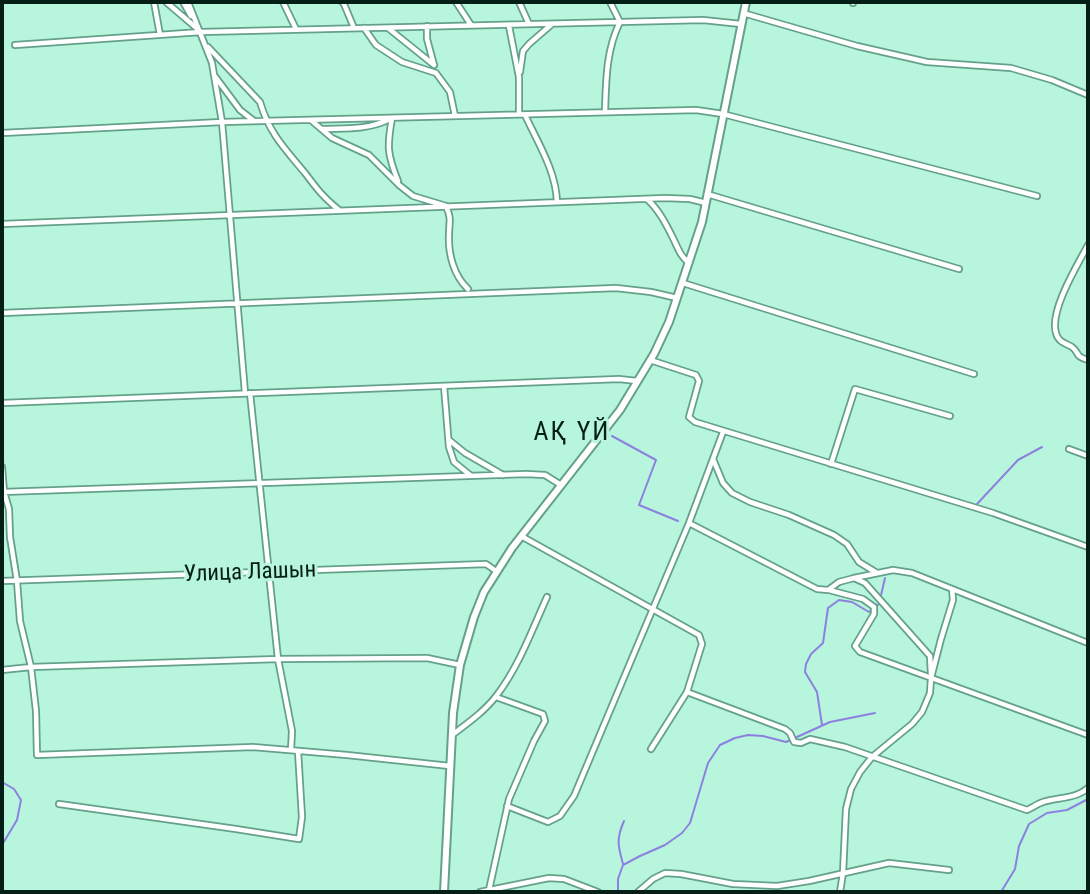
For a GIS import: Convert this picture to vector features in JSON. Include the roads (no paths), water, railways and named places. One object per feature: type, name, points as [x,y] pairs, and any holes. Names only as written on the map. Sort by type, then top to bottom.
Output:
[{"type":"main road","points":[[444,892],[453,712],[460,665],[474,617],[496,571],[620,410],[638,382],[669,322],[702,222],[746,2]]},
{"type":"street","points":[[154,2],[160,35]]},
{"type":"street","points":[[166,2],[201,32]]},
{"type":"street","points":[[183,2],[201,32]]},
{"type":"street","points":[[59,804],[299,839],[302,817],[292,731],[278,659],[237,305],[222,122],[214,75],[201,32],[188,2]]},
{"type":"street","points":[[283,2],[297,30]]},
{"type":"street","points":[[342,2],[354,28]]},
{"type":"street","points":[[456,2],[471,25]]},
{"type":"street","points":[[519,2],[529,24]]},
{"type":"street","points":[[610,2],[620,22]]},
{"type":"street","points":[[743,13],[857,46],[928,62],[1011,68],[1052,80],[1088,95]]},
{"type":"street","points":[[15,45],[201,32],[702,20],[741,24]]},
{"type":"street","points":[[605,112],[606,69],[613,36],[620,22]]},
{"type":"street","points":[[519,77],[523,51],[553,23]]},
{"type":"street","points":[[427,26],[427,39],[436,73],[450,92],[456,116]]},
{"type":"street","points":[[509,26],[519,77],[522,115],[550,170],[557,202]]},
{"type":"street","points":[[364,28],[376,45],[402,62],[436,73]]},
{"type":"street","points":[[388,28],[434,65]]},
{"type":"street","points":[[205,44],[260,102],[275,137],[323,197],[340,211]]},
{"type":"street","points":[[214,75],[240,110],[254,121]]},
{"type":"street","points":[[2,133],[222,122],[696,110],[723,114],[1037,196]]},
{"type":"street","points":[[322,129],[363,128],[392,118]]},
{"type":"street","points":[[392,118],[388,144],[390,160],[399,185]]},
{"type":"street","points":[[310,120],[332,138],[369,155],[413,196],[446,206]]},
{"type":"street","points":[[708,194],[958,269]]},
{"type":"street","points":[[413,196],[419,208]]},
{"type":"street","points":[[2,224],[646,199],[690,198],[706,203]]},
{"type":"street","points":[[646,199],[657,208],[681,257],[689,263]]},
{"type":"street","points":[[446,206],[451,218],[448,238],[456,275],[468,289]]},
{"type":"street","points":[[1088,245],[1066,287],[1055,319],[1056,334],[1063,344],[1073,347],[1079,357],[1088,360]]},
{"type":"street","points":[[683,283],[974,374]]},
{"type":"street","points":[[2,313],[616,288],[678,298]]},
{"type":"street","points":[[650,360],[696,375],[699,381],[689,417],[695,422],[993,513],[1088,547]]},
{"type":"street","points":[[2,402],[619,379],[638,382]]},
{"type":"street","points":[[444,386],[449,447],[454,462],[471,476]]},
{"type":"street","points":[[831,464],[855,389],[950,416]]},
{"type":"street","points":[[507,806],[548,822],[560,816],[574,796],[689,523],[723,432]]},
{"type":"street","points":[[448,439],[465,453],[503,475]]},
{"type":"street","points":[[1069,449],[1088,456]]},
{"type":"street","points":[[712,458],[723,483],[732,493],[834,534],[847,544],[859,562],[877,573]]},
{"type":"street","points":[[2,467],[20,621],[31,667],[37,755],[253,747],[450,766]]},
{"type":"street","points":[[3,492],[503,475],[545,475],[561,485]]},
{"type":"street","points":[[689,523],[817,589],[863,599],[874,607],[874,614],[855,646],[860,652],[1088,735]]},
{"type":"street","points":[[521,536],[699,635],[702,644],[687,692],[651,749]]},
{"type":"street","name":"Улица Лашын","points":[[2,581],[486,564],[496,571]]},
{"type":"street","points":[[828,590],[839,582],[877,573],[893,570],[912,573],[1088,643]]},
{"type":"street","points":[[840,892],[846,809],[851,789],[872,757],[912,724],[922,712],[930,693],[931,678],[930,656],[865,583],[854,578]]},
{"type":"street","points":[[931,678],[953,600],[952,589]]},
{"type":"street","points":[[452,736],[496,697],[510,676],[547,597]]},
{"type":"street","points":[[2,670],[278,659],[427,658],[460,665]]},
{"type":"street","points":[[687,692],[785,729],[794,742],[801,743],[810,739],[845,747],[1027,810],[1043,802],[1084,792],[1088,788]]},
{"type":"street","points":[[489,890],[509,799],[545,720],[543,714],[496,697]]},
{"type":"street","points":[[638,892],[665,873],[733,884],[777,886],[889,863],[949,870]]},
{"type":"street","points":[[480,892],[549,878],[564,879],[598,892]]},
{"type":"waterway","points":[[612,436],[656,460],[639,505],[678,521]]},
{"type":"waterway","points":[[977,504],[1018,460],[1042,447]]},
{"type":"waterway","points":[[822,725],[817,692],[805,672],[811,654],[823,643],[828,608],[839,600],[852,602],[869,612],[879,604],[885,578]]},
{"type":"waterway","points":[[618,891],[618,879],[623,865],[665,845],[682,833],[690,823],[708,763],[720,745],[748,735],[786,742],[830,722],[875,713]]},
{"type":"waterway","points":[[2,782],[14,789],[21,800],[17,820],[2,845]]},
{"type":"waterway","points":[[1001,892],[1015,869],[1019,846],[1029,824],[1047,813],[1067,810],[1088,799]]},
{"type":"waterway","points":[[623,864],[619,842],[624,821]]},
{"type":"waterway","points":[[615,892],[632,891]]},
{"type":"district","name":"АҚ ҮЙ","points":[[572,433]]}]
